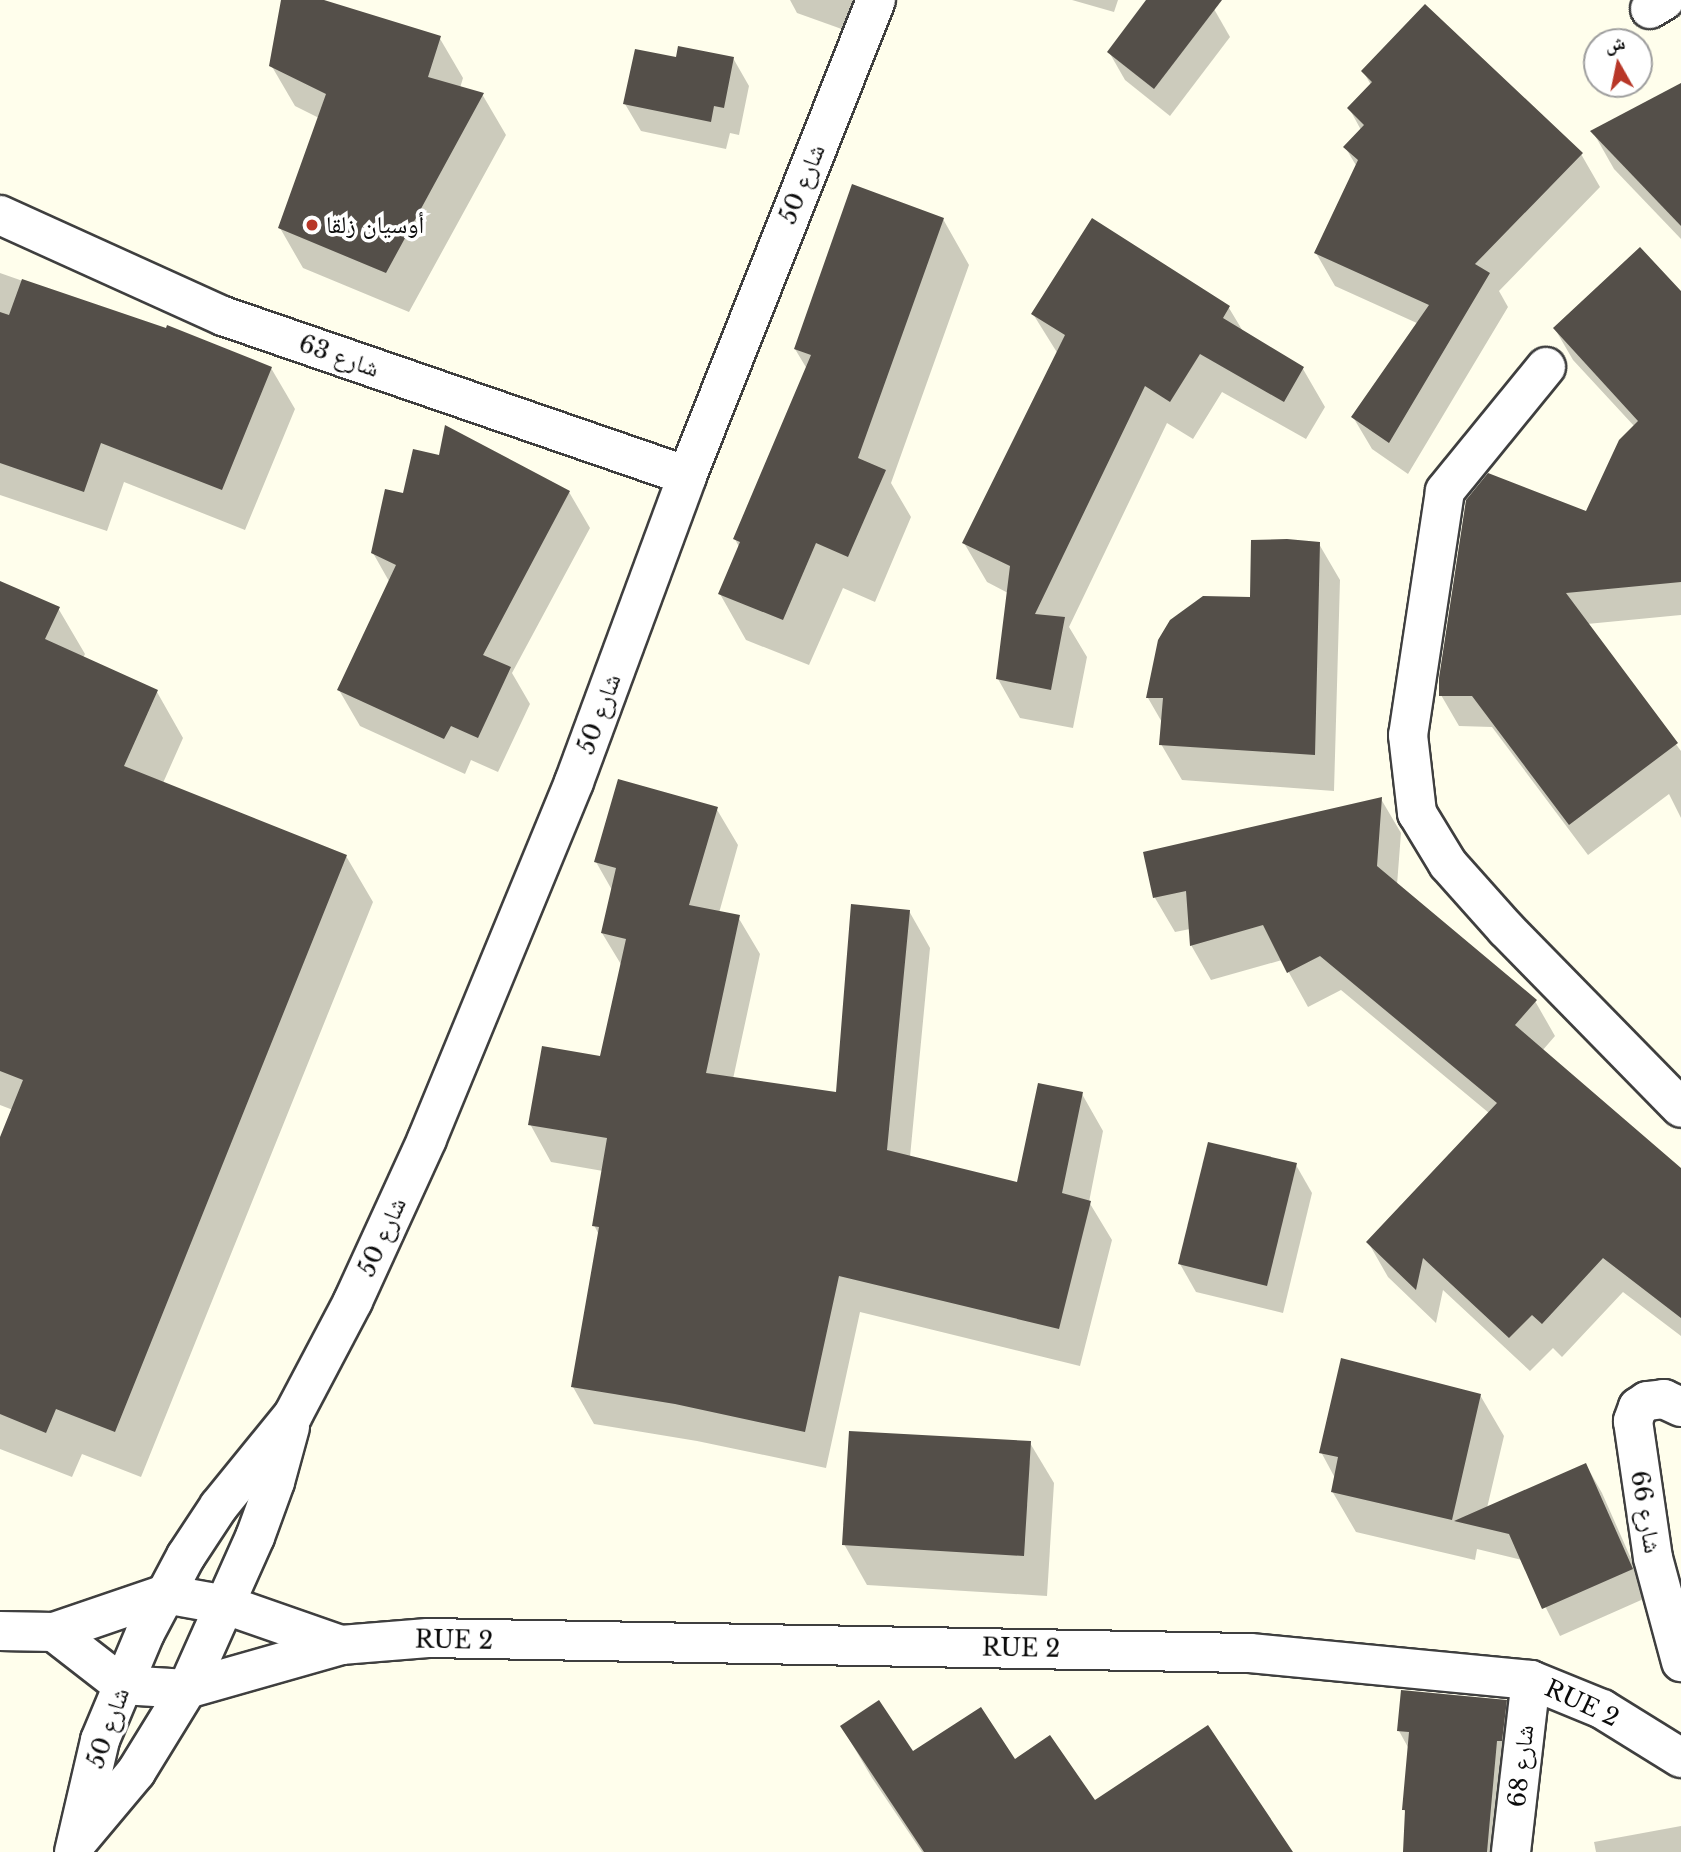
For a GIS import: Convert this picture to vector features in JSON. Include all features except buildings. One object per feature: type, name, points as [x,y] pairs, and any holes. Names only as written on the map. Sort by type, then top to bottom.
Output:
[{"type":"street","name":"شارع 50","points":[[76,1846],[100,1740],[122,1685],[165,1594],[219,1506],[293,1415],[353,1301],[427,1139],[574,782],[687,476],[876,0]]},
{"type":"street","name":"شارع 63","points":[[0,215],[223,316],[687,476]]},
{"type":"street","points":[[1546,367],[1445,491],[1408,735],[1417,813],[1456,874],[1681,1108]]},
{"type":"street","name":"شارع 66","points":[[1681,1407],[1664,1399],[1647,1401],[1638,1407],[1633,1421],[1653,1558],[1681,1662]]},
{"type":"street","name":"شارع 50","points":[[76,1846],[136,1772],[187,1689],[226,1605],[275,1482],[293,1415]]},
{"type":"street","points":[[0,1631],[54,1632],[165,1594]]},
{"type":"street","name":"RUE 2","points":[[165,1594],[226,1605],[341,1645]]},
{"type":"street","points":[[54,1632],[122,1685]]},
{"type":"street","name":"RUE 2","points":[[122,1685],[187,1689],[341,1645],[428,1637],[1250,1653],[1531,1680],[1602,1709],[1681,1758]]},
{"type":"street","name":"شارع 68","points":[[1511,1852],[1531,1680]]},
{"type":"place","name":"أوسيان زلقا","points":[[312,225]]}]
